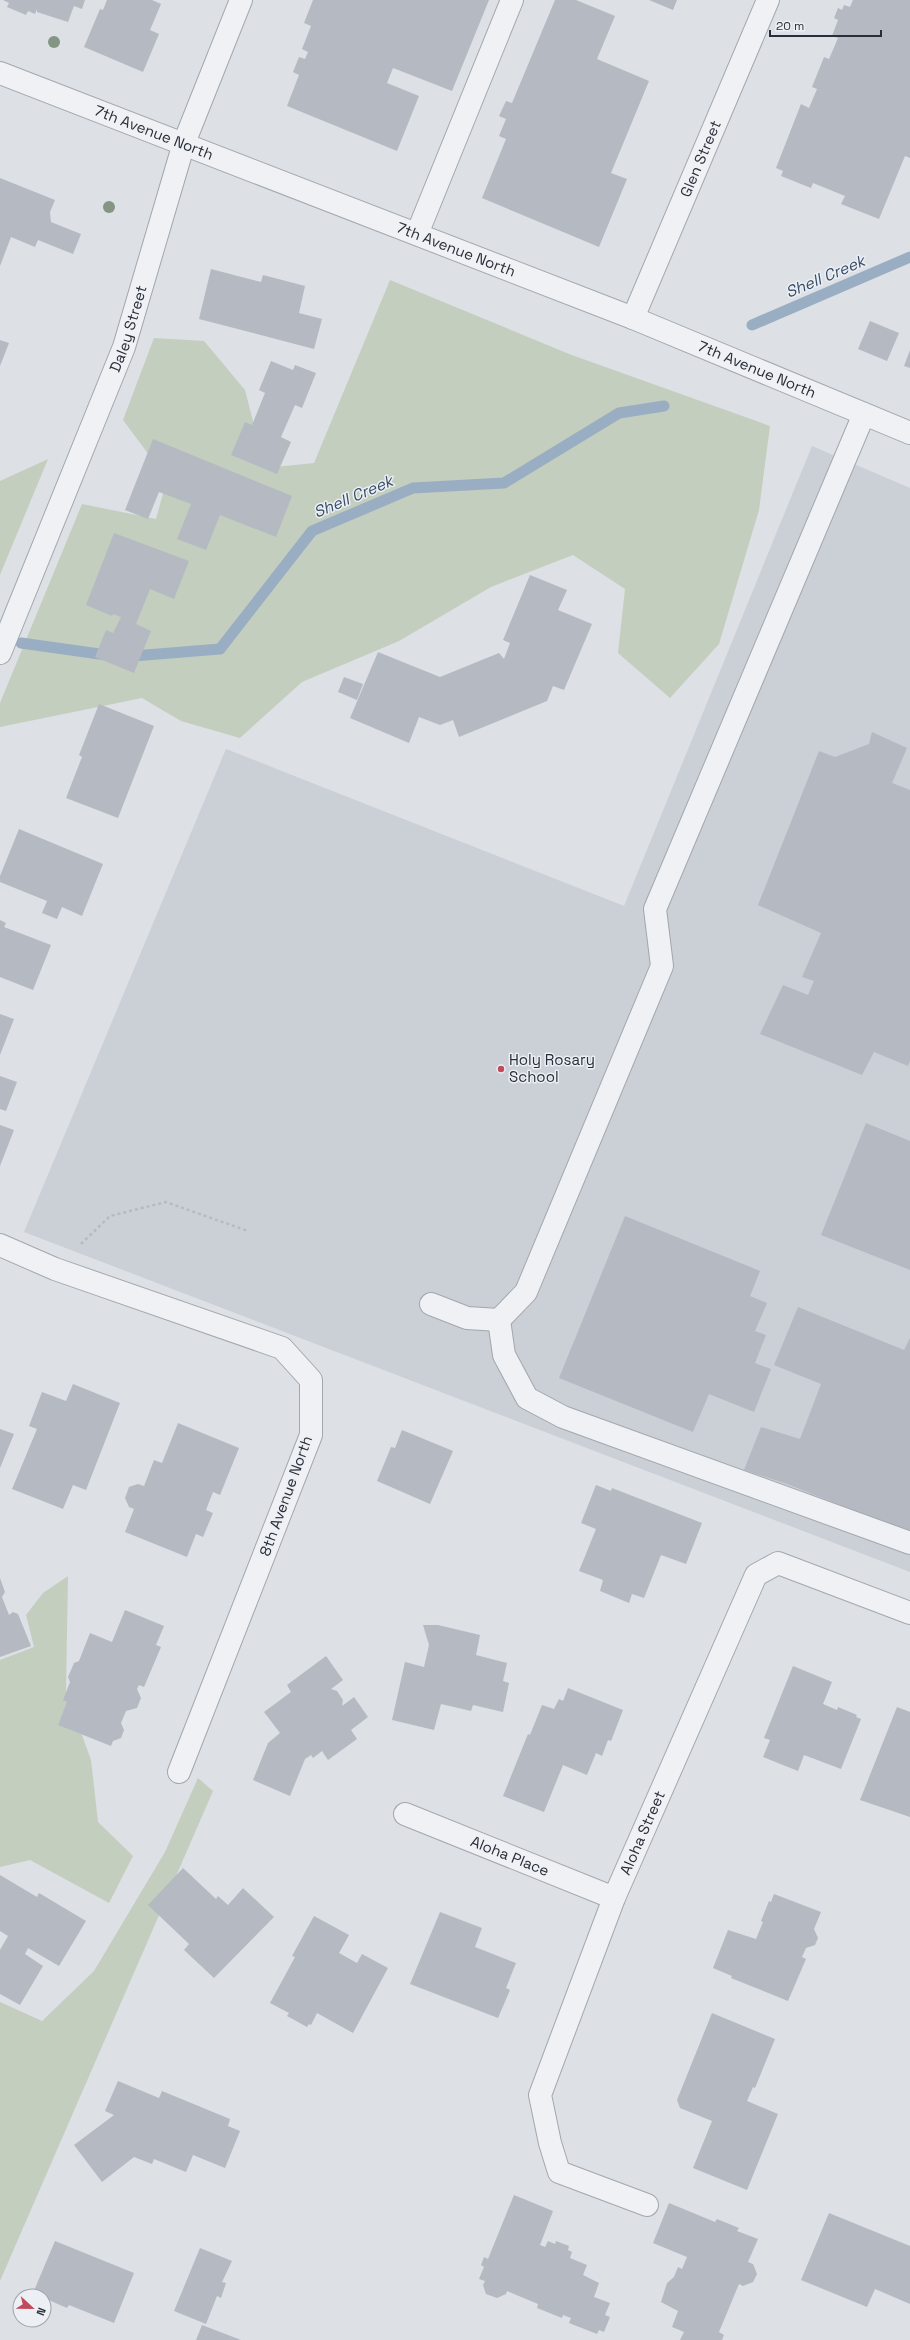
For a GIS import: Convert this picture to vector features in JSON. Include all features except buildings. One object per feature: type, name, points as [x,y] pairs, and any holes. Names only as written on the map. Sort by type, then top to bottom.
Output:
[{"type":"street","name":"Daley Street","points":[[0,653],[124,347],[184,143],[241,0]]},
{"type":"street","points":[[417,234],[512,0]]},
{"type":"street","name":"Glen Street","points":[[633,318],[768,0]]},
{"type":"street","name":"7th Avenue North","points":[[0,73],[633,318],[910,433]]},
{"type":"street","points":[[431,1304],[467,1318],[499,1320],[526,1292],[662,966],[655,910],[864,414]]},
{"type":"street","name":"8th Avenue North","points":[[0,1245],[55,1269],[282,1348],[311,1380],[310,1435],[179,1772]]},
{"type":"street","points":[[499,1320],[504,1355],[527,1398],[563,1417],[910,1543]]},
{"type":"street","name":"Aloha Street","points":[[647,2205],[559,2172],[550,2143],[540,2095],[614,1898],[756,1575],[778,1563],[910,1613]]},
{"type":"street","name":"Aloha Place","points":[[405,1814],[614,1898]]},
{"type":"path","points":[[55,1269],[110,1216],[166,1202],[248,1231]]},
{"type":"shaded area","name":"Holy Rosary School","points":[[812,446],[910,488],[910,1572],[24,1232],[226,749],[624,906]]},
{"type":"green space","points":[[390,280],[569,354],[770,426],[759,510],[719,644],[670,698],[618,653],[625,589],[573,555],[491,587],[399,641],[302,682],[240,738],[181,721],[142,698],[0,727],[0,703],[82,504],[156,519],[167,479],[123,420],[154,338],[204,341],[245,390],[265,468],[314,463]]},
{"type":"green space","points":[[48,459],[0,575],[0,481]]},
{"type":"green space","points":[[68,1576],[66,1691],[91,1760],[98,1822],[133,1856],[109,1903],[30,1860],[0,1867],[0,1660],[34,1647],[26,1615],[43,1593]]},
{"type":"green space","points":[[198,1778],[213,1791],[0,2281],[0,2002],[42,2021],[94,1971],[165,1852]]},
{"type":"waterway","name":"Shell Creek","points":[[752,325],[910,257]]},
{"type":"waterway","name":"Shell Creek","points":[[21,643],[121,657],[220,649],[312,531],[413,488],[504,483],[619,413],[664,406]]},
{"type":"place","name":"Holy Rosary School","points":[[501,1069]]}]
